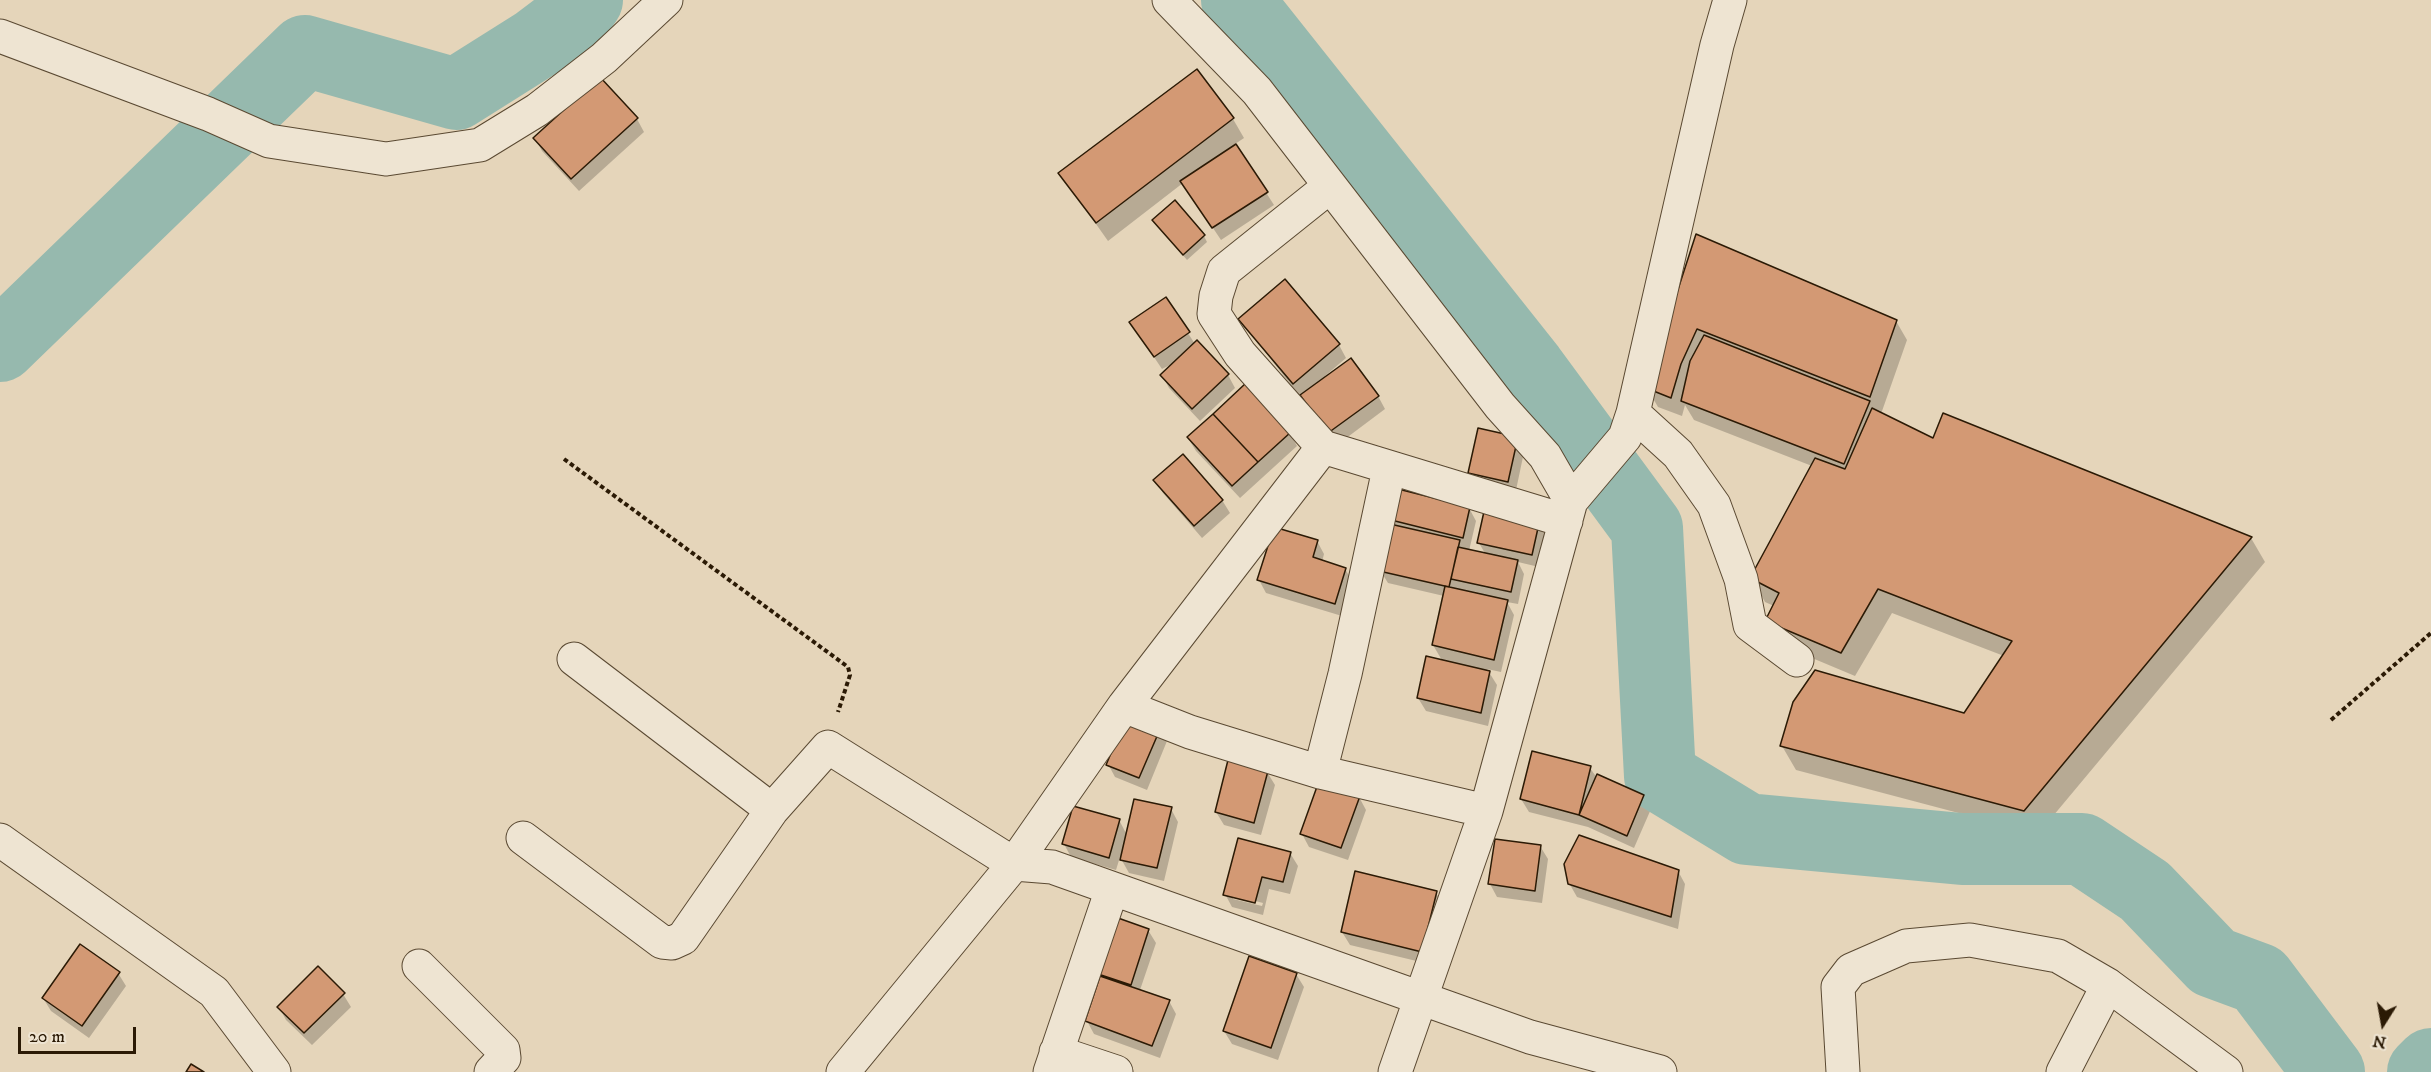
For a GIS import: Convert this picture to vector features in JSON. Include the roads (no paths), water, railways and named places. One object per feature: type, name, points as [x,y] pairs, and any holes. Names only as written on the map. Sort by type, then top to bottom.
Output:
[{"type":"street","points":[[0,36],[208,114],[269,141],[386,159],[480,145],[537,110],[604,58],[666,0]]},
{"type":"street","points":[[1169,0],[1257,92],[1500,406],[1545,456],[1571,505]]},
{"type":"street","points":[[1395,1072],[1486,811],[1571,505],[1629,425],[1717,45],[1730,0]]},
{"type":"street","points":[[1329,187],[1224,271],[1216,296],[1214,314],[1240,354],[1323,447],[1389,469],[1571,505]]},
{"type":"street","points":[[1629,425],[1678,454],[1714,505],[1741,579],[1750,625],[1797,660]]},
{"type":"street","points":[[843,1072],[1014,864],[1124,706],[1323,447]]},
{"type":"street","points":[[1320,772],[1346,674],[1389,469]]},
{"type":"street","points":[[574,659],[772,810]]},
{"type":"street","points":[[1124,706],[1190,732],[1320,772],[1486,811]]},
{"type":"street","points":[[523,838],[662,942],[672,943],[683,938],[772,810],[828,747],[1014,864],[1052,867],[1530,1037],[1660,1072]]},
{"type":"street","points":[[0,840],[214,992],[274,1072]]},
{"type":"street","points":[[1112,889],[1053,1062],[1116,1072]]},
{"type":"street","points":[[1843,1072],[1838,987],[1851,970],[1906,946],[1970,940],[2058,956],[2108,985],[2226,1072]]},
{"type":"street","points":[[419,966],[502,1050],[504,1058],[491,1072]]},
{"type":"street","points":[[2063,1072],[2108,985]]},
{"type":"waterway","points":[[0,346],[305,51],[456,94],[537,43],[579,11],[587,0]]},
{"type":"waterway","points":[[1237,0],[1530,369],[1647,528],[1660,776],[1747,829],[1962,849],[2082,849],[2145,891],[2213,962],[2259,979],[2329,1072]]},
{"type":"waterway","points":[[2423,1072],[2431,1064]]}]
